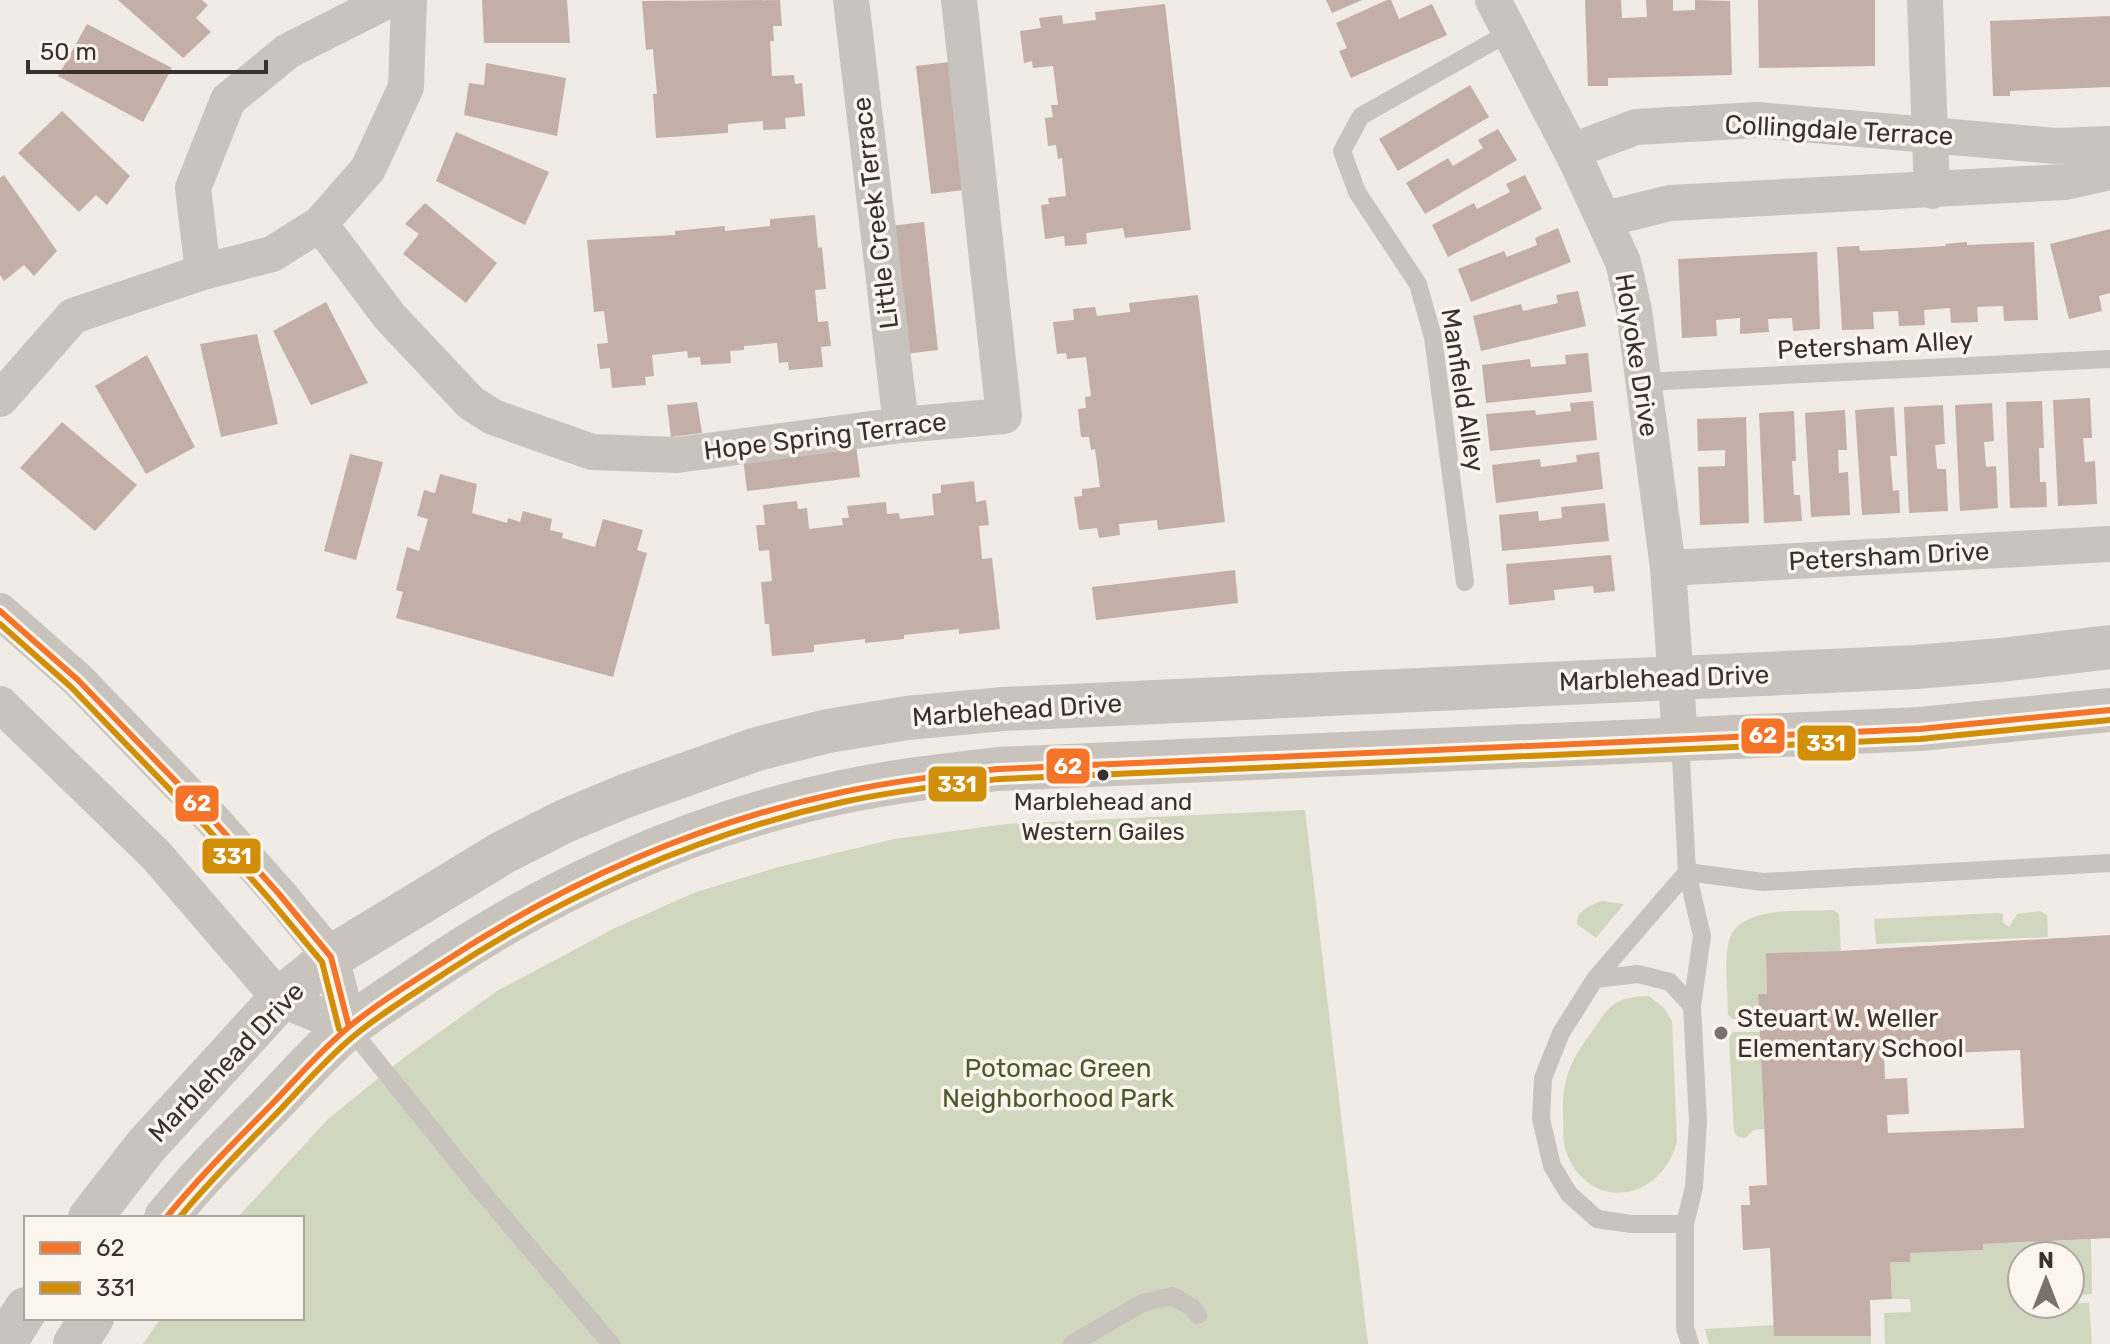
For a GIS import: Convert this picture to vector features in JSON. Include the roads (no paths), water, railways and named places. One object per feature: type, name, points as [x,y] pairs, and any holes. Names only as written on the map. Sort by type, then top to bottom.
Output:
[{"type":"street","points":[[203,272],[193,188],[228,100],[288,51],[389,0]]},
{"type":"street","points":[[0,399],[73,316],[203,272],[272,254],[320,224],[368,169],[406,87],[409,0]]},
{"type":"street","name":"Little Creek Terrace","points":[[851,0],[901,425]]},
{"type":"street","name":"Hope Spring Terrace","points":[[320,224],[390,317],[471,403],[493,417],[592,452],[677,455],[901,425],[1004,416],[959,0]]},
{"type":"street","name":"Holyoke Drive","points":[[1493,0],[1572,151],[1623,262],[1629,286],[1668,568],[1680,739]]},
{"type":"street","points":[[1925,0],[1932,191]]},
{"type":"street","name":"Collingdale Terrace","points":[[1572,151],[1636,127],[1757,120],[2056,146],[2110,144]]},
{"type":"street","name":"Collingdale Terrace","points":[[1605,219],[1670,203],[2065,182],[2110,172]]},
{"type":"street","name":"Petersham Drive","points":[[1668,568],[2110,544]]},
{"type":"street","points":[[0,611],[78,680],[213,820],[331,957],[349,1027]]},
{"type":"street","name":"Marblehead Drive","points":[[92,1216],[146,1146],[280,999],[331,957],[502,853],[565,821],[685,773],[757,749],[828,731],[907,718],[1003,709],[1916,667],[2110,647]]},
{"type":"street","points":[[0,704],[155,854],[280,999],[349,1027]]},
{"type":"street","points":[[168,1216],[192,1184],[349,1027],[456,953],[532,907],[592,877],[706,832],[775,809],[841,792],[919,778],[1024,768],[1920,729],[2110,710]]},
{"type":"street","points":[[4,1344],[24,1312]]},
{"type":"street","points":[[75,1344],[91,1320]]},
{"type":"lane","name":"Manfield Alley","points":[[1465,582],[1433,337],[1418,284],[1357,192],[1342,151],[1361,116],[1510,32]]},
{"type":"lane","name":"Petersham Alley","points":[[1643,382],[2110,359]]},
{"type":"lane","points":[[1680,739],[1687,872],[1702,936],[1692,1006],[1698,1121],[1694,1187],[1685,1224],[1685,1328],[1690,1344]]},
{"type":"lane","points":[[1687,872],[1763,882],[2110,863]]},
{"type":"lane","points":[[1685,1224],[1631,1224],[1597,1219],[1569,1194],[1552,1166],[1541,1119],[1543,1078],[1561,1033],[1595,979],[1687,872]]},
{"type":"lane","points":[[1595,979],[1638,974],[1670,982],[1692,1006]]},
{"type":"lane","points":[[349,1027],[483,1193],[611,1344]]},
{"type":"lane","points":[[1072,1344],[1142,1303],[1172,1296],[1192,1307],[1198,1315]]},
{"type":"place","name":"Marblehead and Western Gailes","points":[[1103,775]]},
{"type":"place","name":"Steuart W. Weller Elementary School","points":[[1721,1033]]},
{"type":"park label","name":"Potomac Green Neighborhood Park","points":[[1058,1083]]}]
